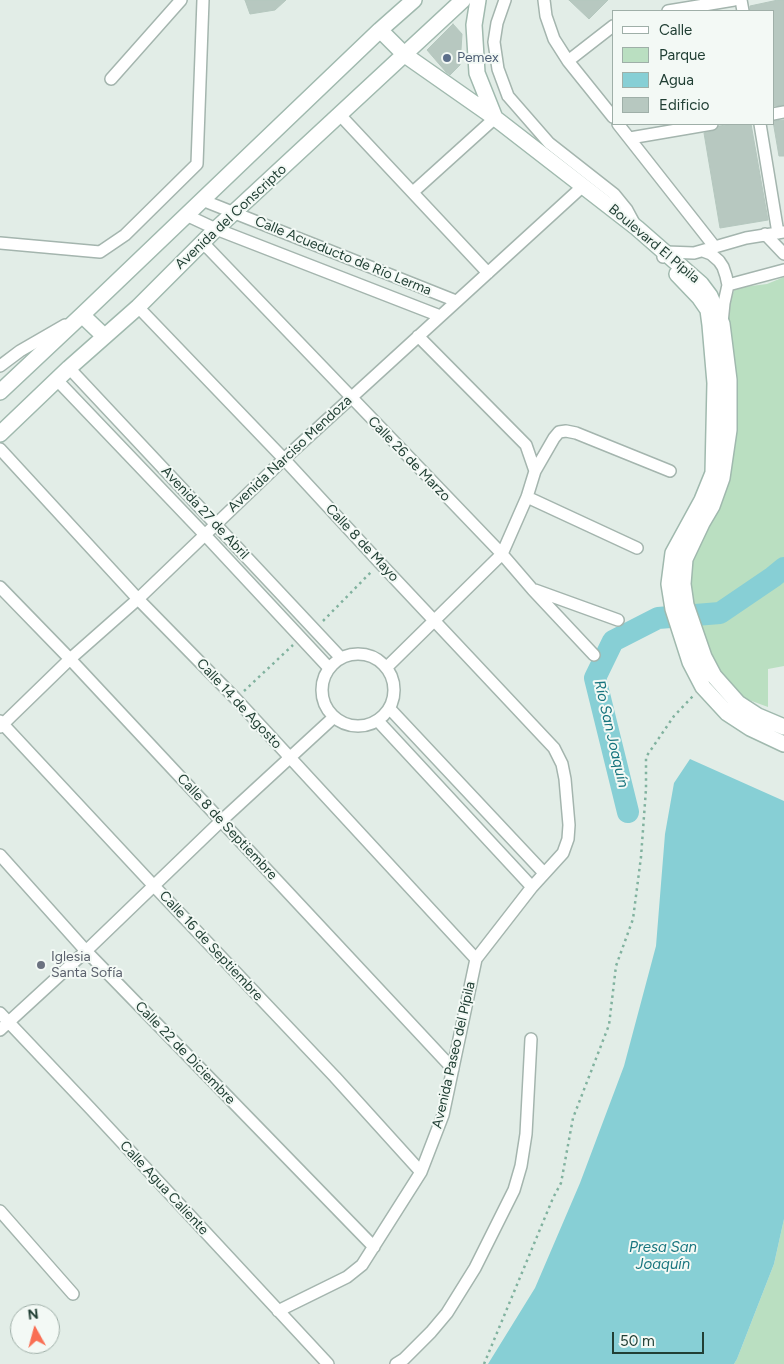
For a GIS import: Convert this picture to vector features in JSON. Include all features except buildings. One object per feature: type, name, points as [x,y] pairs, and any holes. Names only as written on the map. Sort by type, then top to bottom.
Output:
[{"type":"street","points":[[0,243],[100,252],[125,235],[197,164],[203,0]]},
{"type":"street","points":[[0,392],[380,30],[414,0]]},
{"type":"street","name":"Avenida del Conscripto","points":[[0,434],[56,379],[138,307],[216,229],[463,0]]},
{"type":"street","points":[[413,192],[495,118],[477,73],[474,25],[478,0]]},
{"type":"street","points":[[505,0],[497,23],[494,42],[498,69],[508,96],[549,143],[614,194],[627,210],[637,228]]},
{"type":"street","points":[[544,0],[546,16],[554,39],[568,61],[612,116]]},
{"type":"street","points":[[675,10],[711,2],[734,0]]},
{"type":"street","points":[[111,79],[177,1]]},
{"type":"street","points":[[568,61],[612,27]]},
{"type":"street","name":"Boulevard El Pípila","points":[[380,30],[405,55],[495,118],[635,235],[701,284],[710,296],[722,324],[729,380],[729,430],[722,478],[712,506],[685,559],[679,607]]},
{"type":"street","points":[[340,115],[488,273]]},
{"type":"street","points":[[619,125],[630,138],[711,254],[723,267],[728,285],[722,324]]},
{"type":"street","points":[[630,138],[691,125]]},
{"type":"street","points":[[664,256],[694,253],[746,238],[781,232],[760,125]]},
{"type":"street","name":"Boulevard El Pípila","points":[[580,188],[637,228],[664,256],[708,310],[715,383],[713,473],[702,500],[673,553],[669,584],[685,625],[690,662],[703,687],[727,713],[750,728],[784,744]]},
{"type":"street","name":"Avenida Narciso Mendoza","points":[[1,724],[70,659],[138,599],[284,459],[580,188]]},
{"type":"street","name":"Calle Acueducto de Río Lerma","points":[[202,200],[456,301]]},
{"type":"street","name":"Calle Acueducto de Río Lerma","points":[[186,215],[216,229],[440,316]]},
{"type":"street","points":[[765,234],[784,254]]},
{"type":"street","name":"Calle 26 de Marzo","points":[[202,243],[502,554],[594,655]]},
{"type":"street","points":[[728,285],[784,270]]},
{"type":"street","name":"Calle 8 de Mayo","points":[[138,307],[284,459],[554,748],[562,764],[567,791]]},
{"type":"street","points":[[82,315],[104,336]]},
{"type":"street","points":[[0,366],[20,351],[82,315]]},
{"type":"street","points":[[418,336],[526,445],[535,470]]},
{"type":"street","name":"Avenida 27 de Abril","points":[[69,368],[341,658]]},
{"type":"street","name":"Avenida 27 de Abril","points":[[56,379],[329,668]]},
{"type":"street","points":[[388,667],[502,554],[527,497],[535,470],[559,432],[576,433],[670,471]]},
{"type":"street","name":"Calle 14 de Agosto","points":[[0,449],[138,599],[235,698],[476,959]]},
{"type":"street","points":[[527,497],[637,548]]},
{"type":"street","name":"Calle 8 de Septiembre","points":[[0,586],[453,1069]]},
{"type":"street","points":[[533,590],[618,620]]},
{"type":"street","name":"Boulevard El Pípila","points":[[685,625],[714,676],[738,703],[758,716],[784,727]]},
{"type":"street","points":[[353,654],[366,654],[378,659],[388,667],[393,677],[395,688],[394,699],[390,709],[378,720],[367,725],[344,724],[334,717],[326,706],[322,693],[323,680],[329,668],[341,658],[353,654]]},
{"type":"street","points":[[390,709],[544,874]]},
{"type":"street","points":[[0,1030],[334,717]]},
{"type":"street","points":[[378,720],[532,887]]},
{"type":"street","name":"Calle 16 de Septiembre","points":[[1,724],[335,1077],[421,1172]]},
{"type":"street","name":"Avenida Paseo del Pípila","points":[[278,1311],[347,1277],[362,1265],[421,1172],[443,1114],[476,959],[532,887],[563,853],[568,839],[569,825],[567,791]]},
{"type":"street","name":"Calle 22 de Diciembre","points":[[0,855],[86,951],[374,1247]]},
{"type":"street","name":"Calle Agua Caliente","points":[[0,1013],[328,1364]]},
{"type":"street","points":[[396,1364],[404,1359],[432,1332],[447,1313],[475,1268],[514,1190],[522,1166],[526,1134],[531,1039]]},
{"type":"street","points":[[0,1211],[73,1294]]},
{"type":"path","points":[[315,630],[380,563]]},
{"type":"path","points":[[235,698],[300,638]]},
{"type":"path","points":[[484,1364],[561,1183],[573,1118],[609,1025],[616,966],[633,919],[645,808],[646,757],[674,716],[691,697]]},
{"type":"green space","points":[[784,277],[784,666],[768,669],[768,707],[738,696],[707,657],[688,593],[691,553],[723,488],[727,309],[735,288],[767,284]]},
{"type":"green space","points":[[784,1219],[784,1364],[734,1364],[774,1264]]},
{"type":"water","name":"Presa San Joaquín","points":[[690,759],[784,801],[784,1219],[774,1264],[734,1364],[488,1364],[535,1288],[580,1183],[624,1066],[656,946],[665,834],[674,783]]},
{"type":"waterway","name":"Río San Joaquín","points":[[628,812],[595,678],[613,641],[658,618],[720,613],[784,568]]},
{"type":"place","name":"Pemex","points":[[447,58]]},
{"type":"place","name":"Iglesia Santa Sofía","points":[[41,965]]}]
